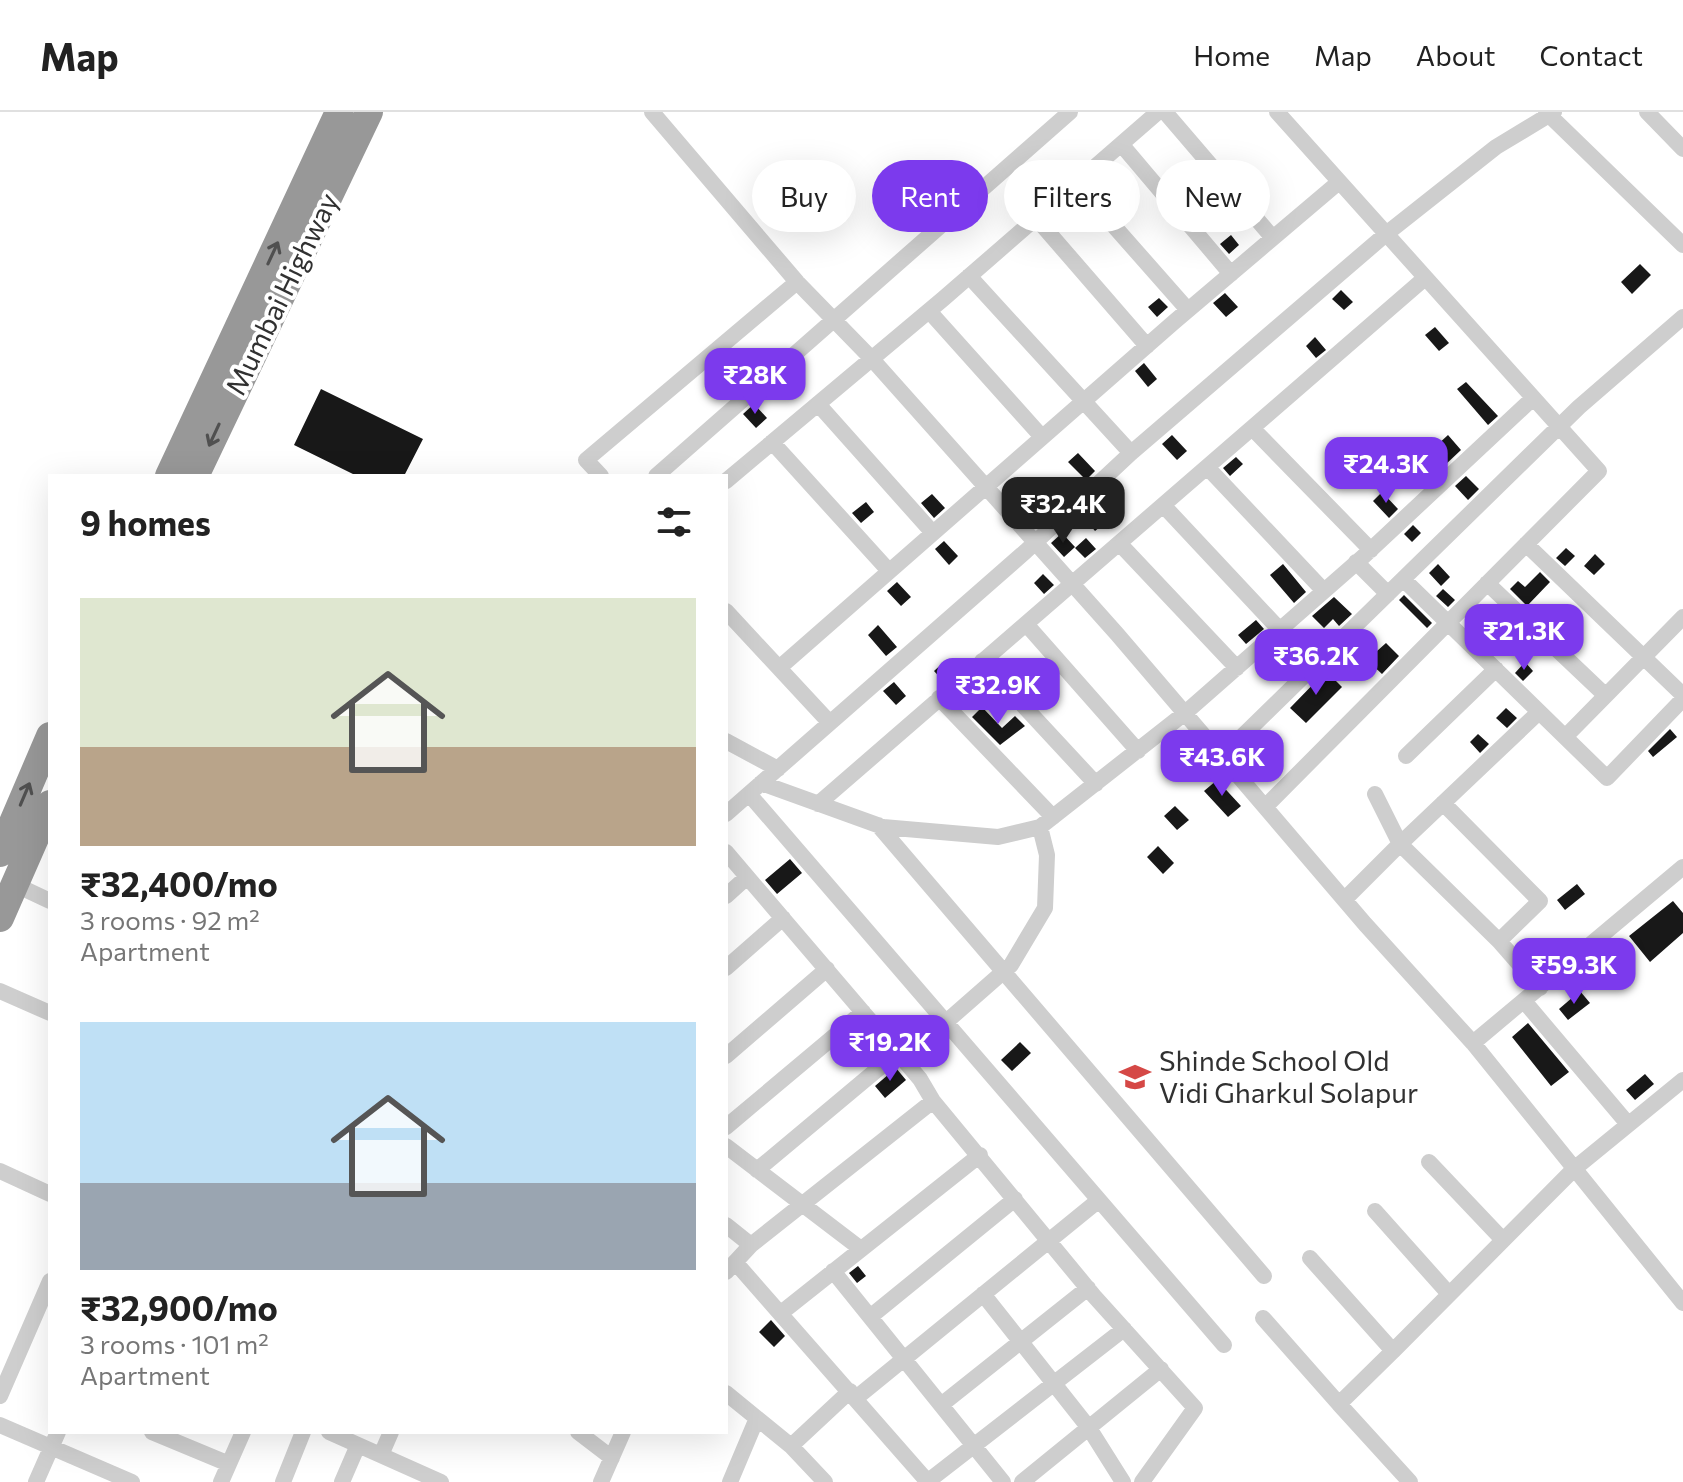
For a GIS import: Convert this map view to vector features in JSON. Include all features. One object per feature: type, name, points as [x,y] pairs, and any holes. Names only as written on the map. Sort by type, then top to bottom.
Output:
[{"type":"highway","points":[[170,474],[339,112]]},
{"type":"highway","name":"Mumbai Highway","points":[[196,474],[369,112]]},
{"type":"highway","points":[[0,853],[48,741]]},
{"type":"highway","points":[[0,918],[48,809]]},
{"type":"street","points":[[652,112],[797,282],[871,358],[1035,542],[1473,1043],[1683,1303]]},
{"type":"street","points":[[658,474],[1070,112]]},
{"type":"street","points":[[1103,160],[1158,112]]},
{"type":"street","points":[[1165,112],[1273,238]]},
{"type":"street","points":[[1265,807],[1599,471],[1277,112]]},
{"type":"street","points":[[1647,112],[1683,149]]},
{"type":"street","points":[[728,812],[1035,542],[1131,453],[1386,234],[1496,147],[1550,113],[1683,245]]},
{"type":"street","points":[[1121,144],[1231,274]]},
{"type":"street","points":[[779,668],[1339,182]]},
{"type":"street","points":[[728,479],[1020,232]]},
{"type":"street","points":[[1048,232],[1147,346]]},
{"type":"street","points":[[1119,232],[1188,310]]},
{"type":"street","points":[[969,276],[1131,453]]},
{"type":"street","points":[[818,804],[1425,278]]},
{"type":"street","points":[[599,474],[586,460],[797,282]]},
{"type":"street","points":[[929,311],[1042,437]]},
{"type":"street","points":[[1222,756],[1559,427],[1683,317]]},
{"type":"street","points":[[755,788],[818,804],[878,825],[998,837],[1047,822],[1237,668],[1371,550],[1532,399]]},
{"type":"street","points":[[818,404],[933,533]]},
{"type":"street","points":[[1252,428],[1371,550]]},
{"type":"street","points":[[772,442],[889,571]]},
{"type":"street","points":[[1207,467],[1324,591]]},
{"type":"street","points":[[1163,505],[1280,630]]},
{"type":"street","points":[[1119,543],[1237,668]]},
{"type":"street","points":[[1403,579],[1607,778],[1683,697],[1526,544]]},
{"type":"street","points":[[1356,562],[1388,594]]},
{"type":"street","points":[[1487,583],[1605,695]]},
{"type":"street","points":[[728,613],[830,723]]},
{"type":"street","points":[[1565,737],[1683,617]]},
{"type":"street","points":[[1026,624],[1138,751]]},
{"type":"street","points":[[982,661],[1096,784]]},
{"type":"street","points":[[1406,756],[1496,669]]},
{"type":"street","points":[[939,698],[1047,822],[1045,908],[1011,965],[946,1022]]},
{"type":"street","points":[[1345,899],[1539,712]]},
{"type":"street","points":[[728,742],[778,769]]},
{"type":"street","points":[[755,788],[946,1022],[1224,1345]]},
{"type":"street","points":[[1375,794],[1400,844],[1499,941],[1540,988]]},
{"type":"street","points":[[1443,803],[1540,901],[1499,941]]},
{"type":"street","points":[[878,825],[1264,1276]]},
{"type":"street","points":[[728,854],[920,1079],[933,1101],[1088,1288],[1195,1408],[1142,1482]]},
{"type":"street","points":[[1473,1043],[1683,867]]},
{"type":"street","points":[[728,894],[747,877]]},
{"type":"street","points":[[16,885],[48,900]]},
{"type":"street","points":[[728,966],[783,918]]},
{"type":"street","points":[[728,1054],[827,969]]},
{"type":"street","points":[[0,991],[48,1012]]},
{"type":"street","points":[[1524,1001],[1628,1124]]},
{"type":"street","points":[[728,1125],[863,1012]]},
{"type":"street","points":[[757,1170],[897,1053]]},
{"type":"street","points":[[1339,1404],[1574,1169],[1683,1080]]},
{"type":"street","points":[[933,1101],[751,1245],[731,1267],[781,1313],[928,1482],[1124,1329]]},
{"type":"street","points":[[728,1148],[861,1249]]},
{"type":"street","points":[[781,1313],[980,1155]]},
{"type":"street","points":[[1429,1162],[1503,1240]]},
{"type":"street","points":[[0,1171],[48,1193]]},
{"type":"street","points":[[870,1317],[1015,1199]]},
{"type":"street","points":[[791,1446],[853,1395],[904,1359],[1099,1200]]},
{"type":"street","points":[[1375,1211],[1449,1294]]},
{"type":"street","points":[[728,1227],[751,1245]]},
{"type":"street","points":[[1310,1258],[1393,1351]]},
{"type":"street","points":[[833,1271],[1003,1482]]},
{"type":"street","points":[[941,1405],[1088,1288]]},
{"type":"street","points":[[983,1294],[1089,1428],[1123,1482]]},
{"type":"street","points":[[0,1396],[45,1307]]},
{"type":"street","points":[[1263,1318],[1410,1482]]},
{"type":"street","points":[[1022,1482],[1161,1369]]},
{"type":"street","points":[[728,1395],[791,1446],[825,1482]]},
{"type":"street","points":[[730,1482],[757,1418]]},
{"type":"street","points":[[0,1425],[54,1440],[132,1482]]},
{"type":"street","points":[[157,1434],[229,1464]]},
{"type":"street","points":[[221,1482],[242,1434]]},
{"type":"street","points":[[283,1482],[302,1434]]},
{"type":"street","points":[[333,1434],[441,1482]]},
{"type":"street","points":[[381,1455],[390,1434]]},
{"type":"street","points":[[581,1434],[612,1458]]},
{"type":"street","points":[[601,1482],[622,1434]]},
{"type":"street","points":[[36,1482],[54,1440]]},
{"type":"street","points":[[342,1482],[358,1445]]},
{"type":"building","points":[[1231,235],[1239,245],[1229,254],[1220,244]]},
{"type":"building","points":[[1640,264],[1651,275],[1632,294],[1621,282]]},
{"type":"building","points":[[1341,290],[1353,302],[1344,310],[1332,299]]},
{"type":"building","points":[[1225,293],[1238,307],[1226,317],[1213,303]]},
{"type":"building","points":[[1159,298],[1168,307],[1157,317],[1148,307]]},
{"type":"building","points":[[1435,327],[1449,343],[1439,351],[1425,335]]},
{"type":"building","points":[[1315,337],[1326,350],[1316,358],[1306,346]]},
{"type":"building","points":[[729,354],[743,369],[733,379],[718,363]]},
{"type":"building","points":[[1144,363],[1157,379],[1148,387],[1135,371]]},
{"type":"building","points":[[1466,382],[1498,416],[1488,425],[1457,389]]},
{"type":"building","points":[[321,389],[423,439],[405,474],[353,474],[294,445]]},
{"type":"building","points":[[754,404],[767,418],[756,428],[743,414]]},
{"type":"building","points":[[1172,435],[1187,451],[1177,460],[1162,444]]},
{"type":"building","points":[[1448,435],[1461,450],[1427,482],[1410,464],[1419,455],[1423,458]]},
{"type":"building","points":[[1078,453],[1095,471],[1086,480],[1068,462]]},
{"type":"building","points":[[1236,457],[1243,464],[1230,476],[1223,468]]},
{"type":"building","points":[[1466,476],[1479,489],[1468,500],[1455,486]]},
{"type":"building","points":[[1382,492],[1398,509],[1389,518],[1373,501]]},
{"type":"building","points":[[932,494],[945,508],[934,518],[921,503]]},
{"type":"building","points":[[866,502],[874,512],[861,523],[852,513]]},
{"type":"building","points":[[1041,506],[1049,515],[1036,527],[1029,518]]},
{"type":"building","points":[[1093,506],[1106,522],[1095,531],[1082,515]]},
{"type":"building","points":[[1413,525],[1421,533],[1412,542],[1404,534]]},
{"type":"building","points":[[1062,533],[1075,547],[1064,557],[1051,543]]},
{"type":"building","points":[[1086,538],[1096,549],[1085,558],[1075,548]]},
{"type":"building","points":[[944,541],[958,556],[949,565],[935,549]]},
{"type":"building","points":[[1566,548],[1575,556],[1565,566],[1556,558]]},
{"type":"building","points":[[1595,554],[1605,564],[1594,575],[1584,566]]},
{"type":"building","points":[[1283,564],[1306,592],[1294,603],[1270,575]]},
{"type":"building","points":[[1438,564],[1450,577],[1441,586],[1429,573]]},
{"type":"building","points":[[1540,572],[1550,582],[1527,606],[1510,589],[1518,581],[1525,587]]},
{"type":"building","points":[[1043,574],[1054,585],[1044,594],[1034,583]]},
{"type":"building","points":[[897,582],[911,597],[901,606],[887,591]]},
{"type":"building","points":[[1443,589],[1455,600],[1448,607],[1436,596]]},
{"type":"building","points":[[1404,595],[1432,623],[1427,628],[1399,600]]},
{"type":"building","points":[[1334,597],[1352,614],[1339,626],[1333,619],[1324,628],[1312,616]]},
{"type":"building","points":[[1256,620],[1264,629],[1246,644],[1238,635]]},
{"type":"building","points":[[878,625],[897,647],[886,656],[868,635]]},
{"type":"building","points":[[1386,643],[1399,656],[1382,674],[1367,660]]},
{"type":"building","points":[[945,661],[954,672],[943,681],[934,671]]},
{"type":"building","points":[[1525,662],[1533,671],[1523,681],[1515,673]]},
{"type":"building","points":[[1326,671],[1342,687],[1306,723],[1290,708]]},
{"type":"building","points":[[1035,680],[1043,690],[1032,699],[1024,690]]},
{"type":"building","points":[[894,682],[906,696],[896,705],[883,691]]},
{"type":"building","points":[[982,707],[1002,728],[1015,716],[1025,726],[1000,745],[972,717]]},
{"type":"building","points":[[1506,708],[1517,718],[1507,728],[1496,718]]},
{"type":"building","points":[[1670,729],[1677,737],[1653,757],[1648,751]]},
{"type":"building","points":[[1478,734],[1489,744],[1480,753],[1470,742]]},
{"type":"building","points":[[1217,780],[1241,806],[1228,817],[1204,791]]},
{"type":"building","points":[[1175,806],[1189,820],[1177,830],[1164,816]]},
{"type":"building","points":[[1158,846],[1174,863],[1163,874],[1147,857]]},
{"type":"building","points":[[790,859],[802,873],[777,894],[765,880]]},
{"type":"building","points":[[1577,884],[1585,894],[1565,910],[1557,900]]},
{"type":"building","points":[[1673,901],[1683,913],[1683,933],[1650,962],[1629,936]]},
{"type":"building","points":[[1580,991],[1590,1003],[1568,1020],[1559,1009]]},
{"type":"building","points":[[1528,1023],[1569,1072],[1551,1086],[1512,1037]]},
{"type":"building","points":[[1020,1042],[1031,1053],[1012,1071],[1001,1060]]},
{"type":"building","points":[[896,1068],[906,1080],[885,1098],[875,1086]]},
{"type":"building","points":[[1645,1074],[1654,1084],[1635,1100],[1626,1090]]},
{"type":"building","points":[[858,1266],[866,1276],[857,1283],[849,1273]]},
{"type":"building","points":[[771,1320],[785,1336],[774,1347],[759,1332]]},
{"type":"place","name":"Shinde School Old Vidi Gharkul Solapur","points":[[1135,1077]]}]
